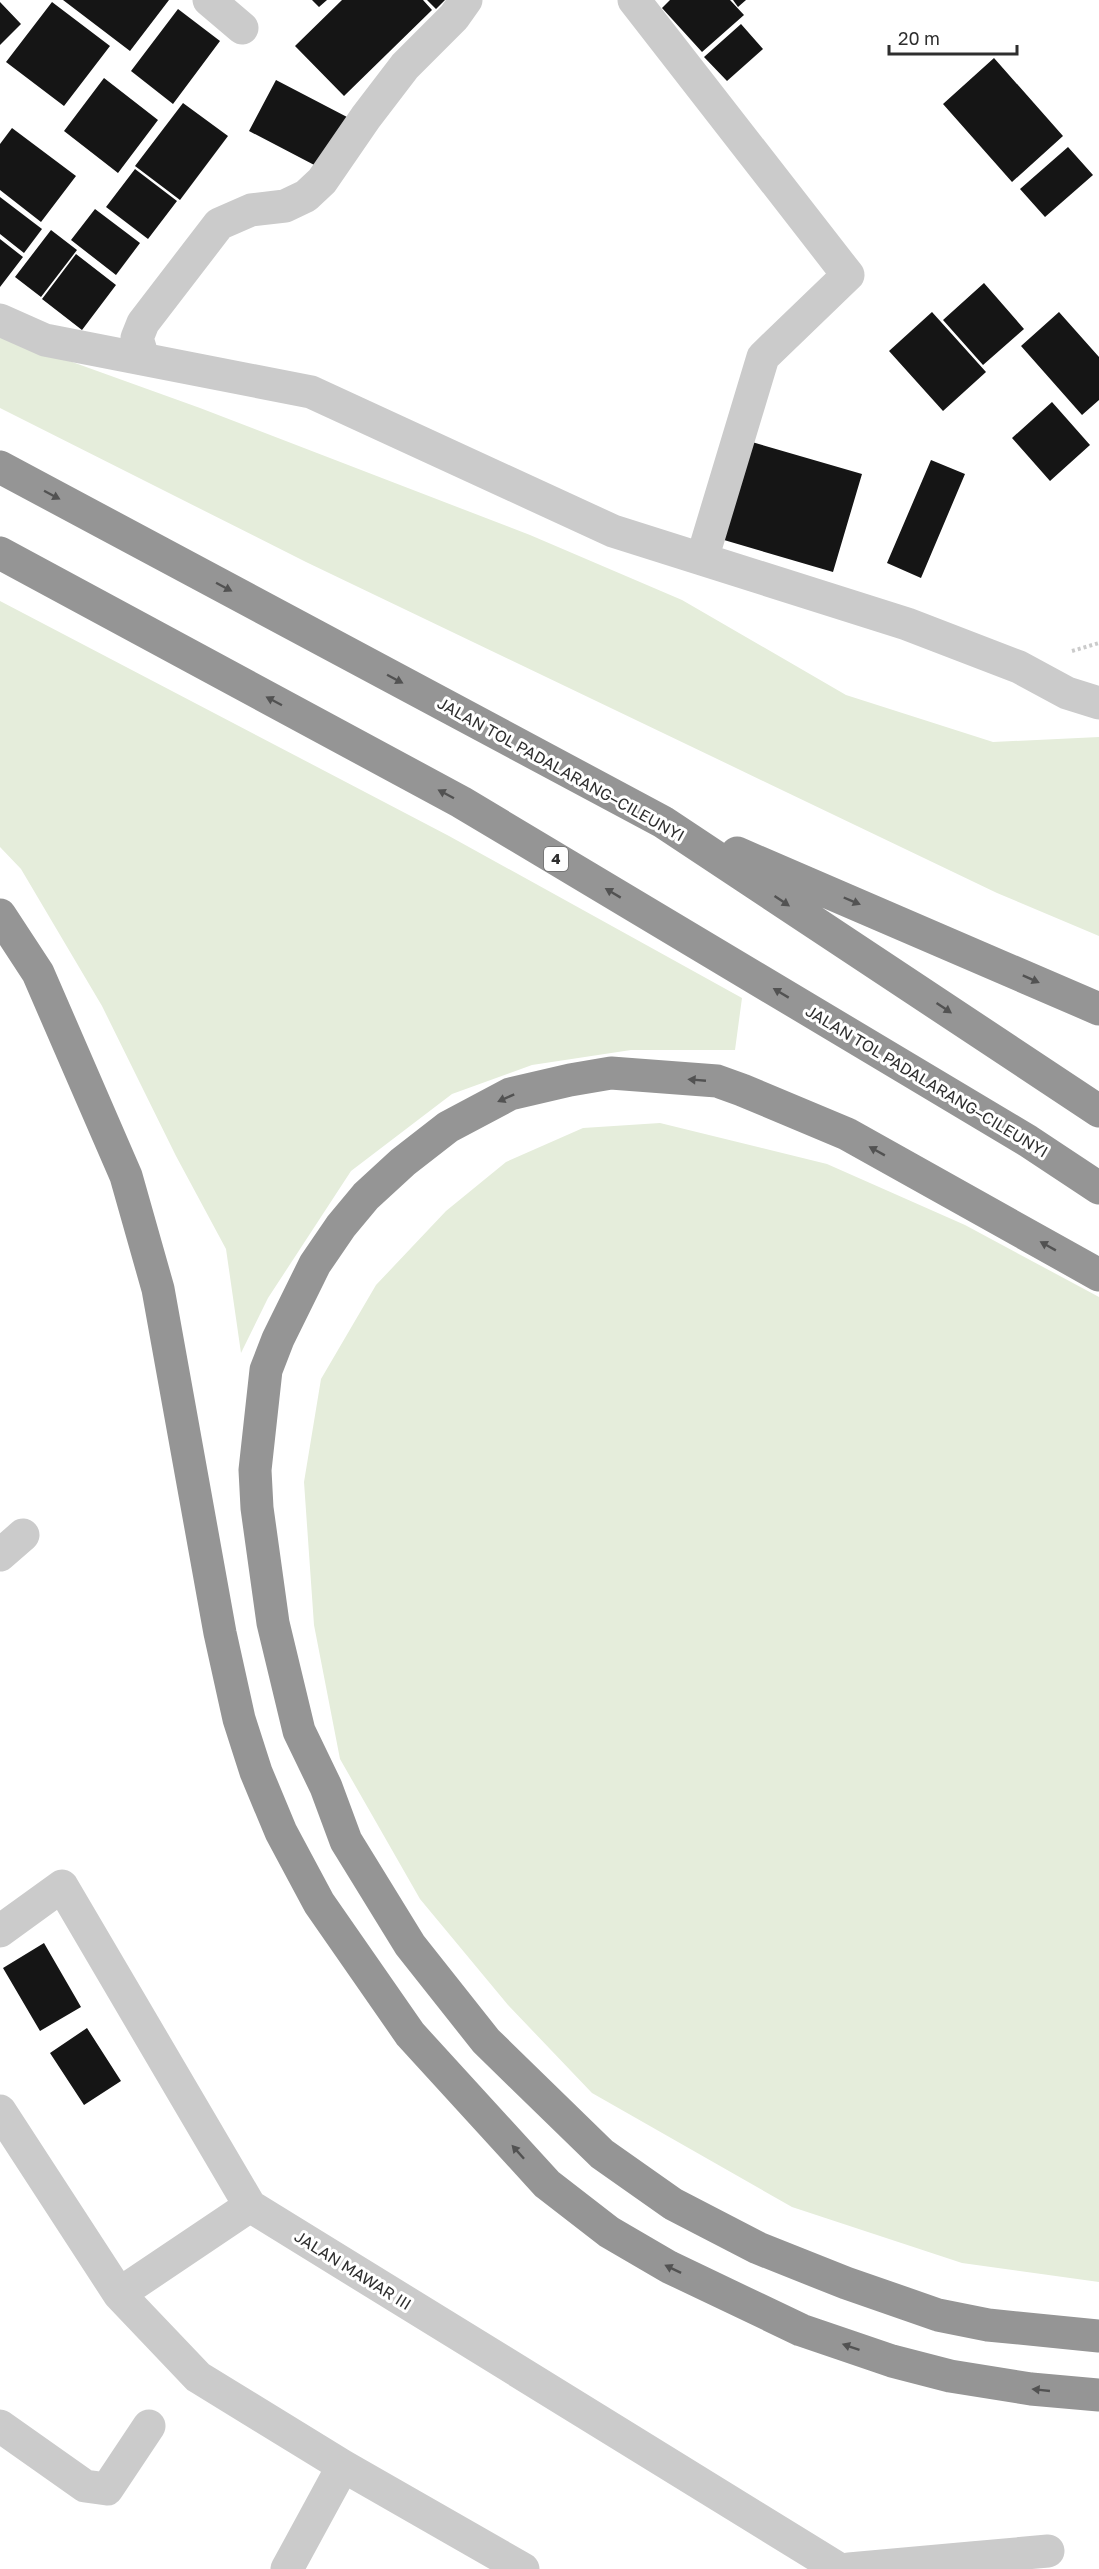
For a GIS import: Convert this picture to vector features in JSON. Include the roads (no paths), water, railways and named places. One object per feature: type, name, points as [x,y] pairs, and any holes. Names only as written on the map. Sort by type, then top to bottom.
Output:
[{"type":"highway","name":"JALAN TOL PADALARANG–CILEUNYI","points":[[0,467],[663,822],[1099,1111]]},
{"type":"highway","name":"JALAN TOL PADALARANG–CILEUNYI","points":[[0,553],[461,802],[1028,1141],[1099,1188]]},
{"type":"highway","points":[[663,822],[1099,1009]]},
{"type":"highway","points":[[0,915],[38,973],[129,1187],[158,1290],[220,1633],[239,1719],[256,1772],[281,1832],[320,1903],[410,2034],[547,2184],[609,2232],[669,2267],[801,2330],[892,2361],[962,2378],[1032,2389],[1099,2395]]},
{"type":"highway","points":[[1099,1275],[847,1134],[742,1090],[717,1081],[610,1073],[570,1080],[510,1094],[448,1127],[403,1162],[366,1196],[341,1226],[315,1264],[278,1339],[266,1370],[255,1470],[257,1508],[273,1623],[299,1731],[326,1787],[346,1841],[410,1945],[486,2040],[602,2154],[673,2204],[758,2248],[846,2283],[938,2315],[988,2325],[1099,2336]]},
{"type":"street","points":[[209,0],[242,28]]},
{"type":"street","points":[[142,358],[137,338],[143,323],[219,224],[251,210],[285,206],[306,196],[322,181],[405,66],[454,17],[466,0]]},
{"type":"street","points":[[634,0],[849,275],[763,357],[702,559]]},
{"type":"street","points":[[0,320],[45,340],[311,392],[613,531],[907,624],[1019,666],[1067,693],[1099,703]]},
{"type":"street","name":"JALAN MAWAR III","points":[[0,1931],[62,1886],[250,2206],[839,2569]]},
{"type":"street","points":[[0,2111],[119,2294],[198,2377],[343,2466],[484,2559],[524,2569]]},
{"type":"street","points":[[119,2294],[250,2206]]},
{"type":"street","points":[[0,2426],[85,2486],[107,2489],[148,2426]]},
{"type":"street","points":[[287,2569],[343,2466]]},
{"type":"street","points":[[849,2569],[925,2566],[1048,2551]]}]
